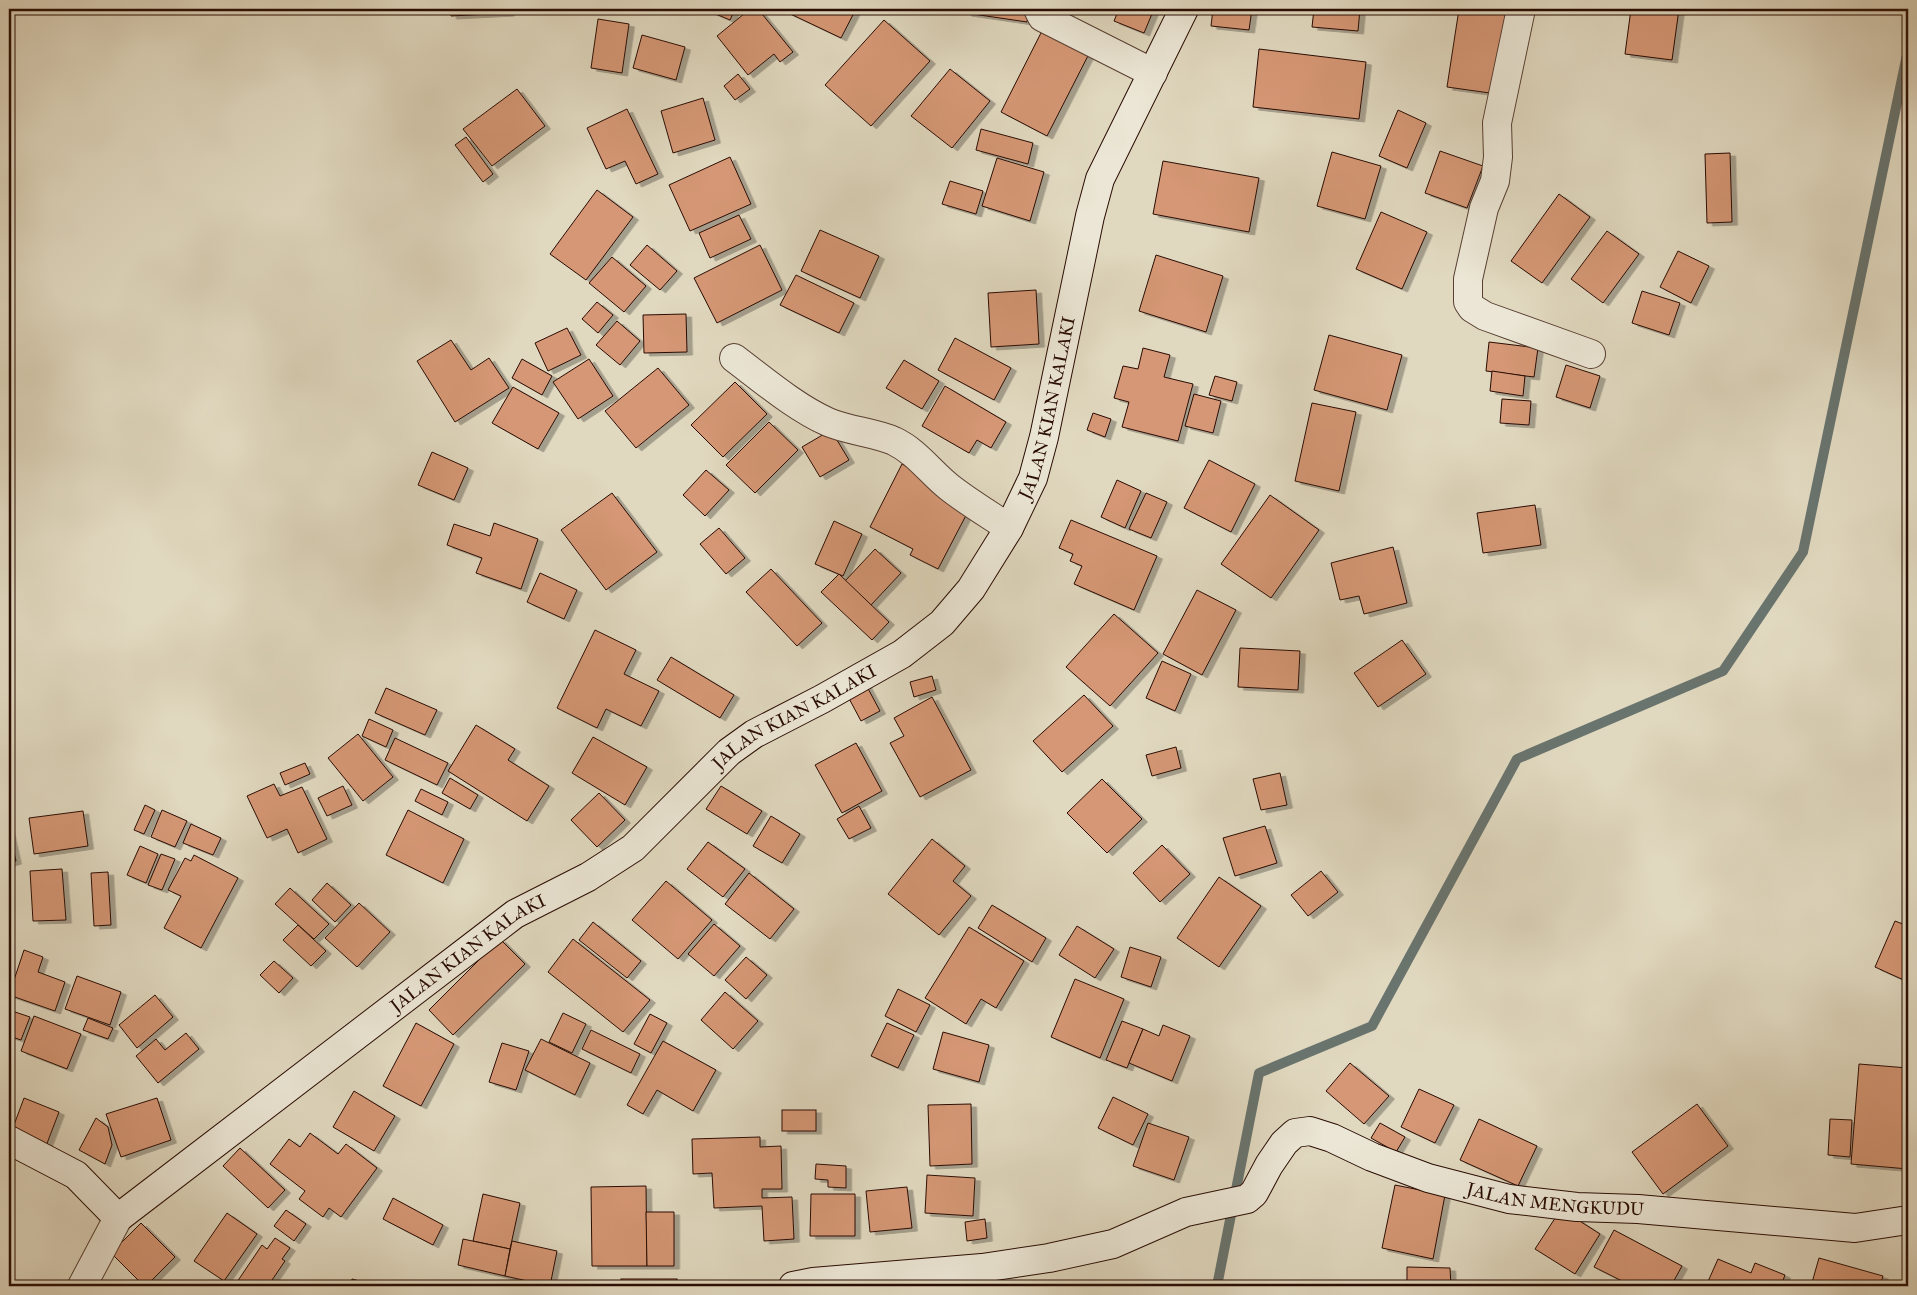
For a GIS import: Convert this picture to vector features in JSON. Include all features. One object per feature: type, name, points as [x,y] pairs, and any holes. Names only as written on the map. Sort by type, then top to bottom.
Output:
[{"type":"street","points":[[1038,9],[1042,16],[1153,72]]},
{"type":"street","name":"JALAN KIAN KALAKI","points":[[118,1218],[515,914],[588,877],[633,848],[729,752],[741,743],[754,734],[902,654],[942,623],[971,589],[1009,528],[1034,478],[1090,216],[1100,179],[1184,9]]},
{"type":"street","points":[[1521,9],[1497,123],[1498,157],[1495,180],[1484,208],[1468,279],[1468,302],[1472,308],[1485,316],[1591,354]]},
{"type":"street","points":[[744,359],[835,415],[864,426],[919,454],[974,494],[1009,528]]},
{"type":"street","name":"JALAN MENGKUDU","points":[[793,1286],[813,1282],[982,1268],[1048,1258],[1113,1244],[1186,1212],[1247,1200],[1254,1193],[1269,1164],[1284,1143],[1295,1133],[1310,1131],[1332,1138],[1372,1157],[1428,1178],[1509,1199],[1577,1207],[1638,1209],[1855,1228],[1908,1220]]},
{"type":"street","points":[[9,1140],[76,1175],[118,1218],[82,1286]]},
{"type":"building","points":[[451,9],[509,9],[509,13],[451,16]]},
{"type":"building","points":[[704,9],[735,9],[730,20]]},
{"type":"building","points":[[750,9],[758,9],[793,52],[780,62],[774,54],[748,75],[717,36]]},
{"type":"building","points":[[780,9],[856,9],[841,38]]},
{"type":"building","points":[[966,9],[1029,9],[1027,22],[966,13]]},
{"type":"building","points":[[1119,9],[1154,9],[1144,33],[1114,21]]},
{"type":"building","points":[[1213,9],[1252,9],[1249,30],[1211,26]]},
{"type":"building","points":[[1314,9],[1360,9],[1358,31],[1312,27]]},
{"type":"building","points":[[1459,9],[1485,9],[1509,12],[1497,94],[1447,87]]},
{"type":"building","points":[[1631,9],[1679,9],[1672,60],[1625,54]]},
{"type":"building","points":[[598,19],[629,24],[622,73],[591,68]]},
{"type":"building","points":[[884,20],[930,61],[871,126],[825,85]]},
{"type":"building","points":[[1046,23],[1093,46],[1047,136],[1001,112]]},
{"type":"building","points":[[642,35],[685,47],[676,80],[633,68]]},
{"type":"building","points":[[1259,49],[1366,62],[1359,119],[1253,107]]},
{"type":"building","points":[[950,69],[990,101],[952,148],[911,116]]},
{"type":"building","points":[[738,74],[750,89],[735,100],[724,86]]},
{"type":"building","points":[[517,89],[545,126],[492,166],[463,129]]},
{"type":"building","points":[[703,98],[715,140],[673,153],[661,111]]},
{"type":"building","points":[[627,109],[658,174],[636,184],[625,161],[606,169],[587,128]]},
{"type":"building","points":[[1398,110],[1426,123],[1407,168],[1379,156]]},
{"type":"building","points":[[981,129],[1033,143],[1028,164],[976,150]]},
{"type":"building","points":[[466,137],[493,174],[483,182],[455,145]]},
{"type":"building","points":[[1440,151],[1483,166],[1467,208],[1425,193]]},
{"type":"building","points":[[1332,152],[1381,166],[1365,219],[1317,206]]},
{"type":"building","points":[[1730,153],[1732,222],[1707,223],[1705,154]]},
{"type":"building","points":[[730,157],[751,204],[690,231],[669,185]]},
{"type":"building","points":[[997,158],[1044,172],[1030,221],[982,206]]},
{"type":"building","points":[[1163,161],[1259,178],[1249,232],[1153,214]]},
{"type":"building","points":[[950,181],[983,191],[976,214],[942,204]]},
{"type":"building","points":[[597,190],[633,217],[586,280],[550,254]]},
{"type":"building","points":[[1559,194],[1590,217],[1542,283],[1511,261]]},
{"type":"building","points":[[1381,212],[1427,232],[1402,289],[1356,269]]},
{"type":"building","points":[[739,215],[751,239],[710,258],[699,233]]},
{"type":"building","points":[[820,230],[879,256],[860,298],[801,271]]},
{"type":"building","points":[[1607,231],[1639,254],[1603,303],[1571,279]]},
{"type":"building","points":[[647,245],[677,271],[660,290],[630,265]]},
{"type":"building","points":[[760,245],[782,290],[717,323],[694,278]]},
{"type":"building","points":[[1678,251],[1709,266],[1691,303],[1660,287]]},
{"type":"building","points":[[1156,255],[1223,276],[1206,332],[1139,311]]},
{"type":"building","points":[[612,257],[646,286],[624,312],[589,283]]},
{"type":"building","points":[[796,275],[854,303],[839,333],[780,305]]},
{"type":"building","points":[[1036,290],[1039,344],[991,347],[988,293]]},
{"type":"building","points":[[1642,291],[1680,303],[1669,335],[1632,323]]},
{"type":"building","points":[[597,302],[613,315],[598,333],[582,319]]},
{"type":"building","points":[[686,314],[687,352],[644,353],[643,315]]},
{"type":"building","points":[[617,321],[640,341],[620,365],[596,345]]},
{"type":"building","points":[[567,328],[581,355],[548,371],[535,343]]},
{"type":"building","points":[[1329,335],[1402,355],[1387,410],[1314,390]]},
{"type":"building","points":[[955,338],[1011,368],[994,400],[938,370]]},
{"type":"building","points":[[451,340],[471,370],[489,358],[509,388],[455,422],[417,361]]},
{"type":"building","points":[[1489,342],[1538,348],[1534,377],[1486,371]]},
{"type":"building","points":[[1143,348],[1170,355],[1164,377],[1193,384],[1178,441],[1122,427],[1129,402],[1114,398],[1123,366],[1138,369]]},
{"type":"building","points":[[522,359],[552,376],[542,395],[512,378]]},
{"type":"building","points":[[589,359],[613,396],[578,419],[553,382]]},
{"type":"building","points":[[904,360],[939,381],[922,409],[886,388]]},
{"type":"building","points":[[1566,365],[1600,376],[1590,408],[1556,397]]},
{"type":"building","points":[[658,368],[689,405],[636,448],[605,411]]},
{"type":"building","points":[[1492,371],[1525,376],[1523,396],[1490,391]]},
{"type":"building","points":[[1215,376],[1237,382],[1232,401],[1209,395]]},
{"type":"building","points":[[735,382],[767,414],[723,457],[691,425]]},
{"type":"building","points":[[945,386],[1006,422],[991,448],[977,440],[969,453],[922,426]]},
{"type":"building","points":[[513,387],[559,413],[538,449],[492,423]]},
{"type":"building","points":[[1194,394],[1221,401],[1213,433],[1185,426]]},
{"type":"building","points":[[1502,399],[1531,401],[1529,425],[1500,423]]},
{"type":"building","points":[[1312,403],[1356,412],[1339,491],[1295,481]]},
{"type":"building","points":[[1093,413],[1111,419],[1105,437],[1087,430]]},
{"type":"building","points":[[769,422],[798,450],[755,493],[726,465]]},
{"type":"building","points":[[831,430],[849,460],[820,477],[802,447]]},
{"type":"building","points":[[432,452],[468,468],[454,500],[418,485]]},
{"type":"building","points":[[1209,460],[1255,484],[1231,532],[1184,508]]},
{"type":"building","points":[[902,464],[973,502],[938,569],[910,555],[913,549],[870,527]]},
{"type":"building","points":[[706,470],[729,490],[705,516],[683,495]]},
{"type":"building","points":[[1117,480],[1141,491],[1125,528],[1101,517]]},
{"type":"building","points":[[612,493],[657,552],[606,590],[561,530]]},
{"type":"building","points":[[1146,493],[1167,502],[1151,538],[1129,529]]},
{"type":"building","points":[[1270,495],[1319,530],[1271,598],[1221,564]]},
{"type":"building","points":[[1535,505],[1541,545],[1483,553],[1477,513]]},
{"type":"building","points":[[1071,520],[1157,556],[1134,610],[1074,584],[1082,566],[1070,561],[1073,554],[1059,548]]},
{"type":"building","points":[[834,521],[862,534],[843,576],[815,564]]},
{"type":"building","points":[[494,523],[538,539],[521,589],[476,573],[482,558],[447,545],[454,524],[490,536]]},
{"type":"building","points":[[719,528],[745,558],[726,574],[700,544]]},
{"type":"building","points":[[1393,547],[1407,603],[1364,614],[1359,596],[1340,600],[1331,563]]},
{"type":"building","points":[[875,549],[901,573],[871,605],[845,581]]},
{"type":"building","points":[[771,569],[822,623],[797,646],[746,592]]},
{"type":"building","points":[[540,573],[577,590],[564,619],[527,602]]},
{"type":"building","points":[[839,574],[889,622],[872,640],[821,592]]},
{"type":"building","points":[[1197,590],[1236,610],[1202,675],[1163,654]]},
{"type":"building","points":[[1114,614],[1158,653],[1110,706],[1066,667]]},
{"type":"building","points":[[595,630],[636,650],[624,674],[659,691],[641,726],[606,709],[597,728],[557,708]]},
{"type":"building","points":[[1402,640],[1426,674],[1378,707],[1354,673]]},
{"type":"building","points":[[1240,648],[1300,651],[1298,690],[1238,687]]},
{"type":"building","points":[[671,657],[734,695],[720,718],[657,680]]},
{"type":"building","points":[[1162,661],[1191,674],[1175,711],[1146,698]]},
{"type":"building","points":[[932,676],[936,690],[914,697],[910,682]]},
{"type":"building","points":[[864,681],[880,711],[861,721],[845,691]]},
{"type":"building","points":[[386,688],[437,710],[425,735],[375,713]]},
{"type":"building","points":[[1084,695],[1113,726],[1062,772],[1033,741]]},
{"type":"building","points":[[932,697],[971,770],[920,797],[890,743],[904,736],[894,718]]},
{"type":"building","points":[[369,719],[393,730],[386,747],[362,736]]},
{"type":"building","points":[[476,725],[515,749],[508,760],[549,786],[527,821],[448,771]]},
{"type":"building","points":[[358,734],[393,777],[363,801],[328,758]]},
{"type":"building","points":[[593,737],[647,767],[625,805],[572,773]]},
{"type":"building","points":[[395,738],[448,763],[437,785],[385,760]]},
{"type":"building","points":[[856,743],[882,791],[842,813],[815,765]]},
{"type":"building","points":[[1176,747],[1181,768],[1152,776],[1146,755]]},
{"type":"building","points":[[305,763],[310,774],[285,785],[280,773]]},
{"type":"building","points":[[1280,773],[1287,805],[1261,810],[1253,779]]},
{"type":"building","points":[[450,778],[478,795],[470,809],[442,793]]},
{"type":"building","points":[[1102,779],[1142,819],[1107,853],[1067,813]]},
{"type":"building","points":[[274,784],[280,796],[302,787],[327,839],[298,853],[287,829],[267,838],[247,796]]},
{"type":"building","points":[[343,786],[352,805],[327,816],[318,798]]},
{"type":"building","points":[[721,786],[762,811],[747,834],[706,809]]},
{"type":"building","points":[[421,789],[448,802],[442,815],[415,801]]},
{"type":"building","points":[[599,793],[625,820],[597,847],[571,820]]},
{"type":"building","points":[[145,805],[155,810],[144,834],[134,830]]},
{"type":"building","points":[[859,806],[871,828],[849,839],[837,819]]},
{"type":"building","points":[[162,810],[187,821],[175,847],[151,837]]},
{"type":"building","points":[[408,810],[464,839],[443,883],[386,855]]},
{"type":"building","points":[[83,811],[88,846],[34,854],[29,818]]},
{"type":"building","points":[[771,816],[800,834],[782,863],[753,846]]},
{"type":"building","points":[[191,824],[221,838],[213,855],[183,843]]},
{"type":"building","points":[[1265,826],[1277,863],[1235,876],[1223,838]]},
{"type":"building","points":[[9,830],[16,861],[9,863]]},
{"type":"building","points":[[932,839],[965,866],[953,881],[971,896],[939,935],[888,894]]},
{"type":"building","points":[[708,842],[745,869],[723,897],[687,869]]},
{"type":"building","points":[[1162,845],[1190,874],[1160,902],[1133,873]]},
{"type":"building","points":[[140,846],[158,854],[146,883],[127,875]]},
{"type":"building","points":[[161,854],[175,859],[162,890],[148,885]]},
{"type":"building","points":[[194,855],[238,878],[201,948],[164,928],[181,896],[168,890],[185,858],[191,861]]},
{"type":"building","points":[[62,869],[66,920],[33,921],[30,871]]},
{"type":"building","points":[[1321,871],[1338,892],[1308,916],[1291,895]]},
{"type":"building","points":[[108,872],[111,925],[94,926],[91,873]]},
{"type":"building","points":[[749,873],[794,909],[770,939],[725,904]]},
{"type":"building","points":[[1219,877],[1261,906],[1219,967],[1177,938]]},
{"type":"building","points":[[666,881],[712,920],[678,959],[632,920]]},
{"type":"building","points":[[327,883],[351,905],[335,922],[312,900]]},
{"type":"building","points":[[290,888],[329,924],[314,939],[275,904]]},
{"type":"building","points":[[359,903],[390,932],[357,967],[325,938]]},
{"type":"building","points":[[992,905],[1046,938],[1032,962],[978,928]]},
{"type":"building","points":[[1895,921],[1908,926],[1908,982],[1875,967]]},
{"type":"building","points":[[593,922],[641,961],[627,978],[579,940]]},
{"type":"building","points":[[714,924],[740,946],[714,976],[688,954]]},
{"type":"building","points":[[298,925],[326,951],[311,966],[283,940]]},
{"type":"building","points":[[1077,926],[1114,949],[1095,978],[1059,955]]},
{"type":"building","points":[[969,927],[1024,961],[996,1008],[981,999],[966,1024],[925,998]]},
{"type":"building","points":[[500,939],[525,964],[453,1035],[429,1010]]},
{"type":"building","points":[[573,939],[650,1000],[623,1032],[548,972]]},
{"type":"building","points":[[1130,947],[1161,957],[1151,987],[1121,977]]},
{"type":"building","points":[[24,950],[43,957],[38,972],[65,982],[55,1011],[9,995]]},
{"type":"building","points":[[746,957],[767,975],[746,999],[725,980]]},
{"type":"building","points":[[274,961],[293,978],[279,993],[260,975]]},
{"type":"building","points":[[77,976],[121,992],[110,1025],[65,1009]]},
{"type":"building","points":[[1075,979],[1124,999],[1100,1058],[1051,1037]]},
{"type":"building","points":[[898,989],[930,1005],[916,1032],[885,1016]]},
{"type":"building","points":[[725,992],[758,1021],[733,1049],[701,1020]]},
{"type":"building","points":[[155,995],[173,1017],[137,1048],[119,1025]]},
{"type":"building","points":[[9,1010],[30,1017],[21,1040],[9,1036]]},
{"type":"building","points":[[563,1013],[586,1024],[572,1053],[549,1042]]},
{"type":"building","points":[[650,1014],[667,1023],[651,1053],[634,1044]]},
{"type":"building","points":[[34,1016],[81,1034],[67,1069],[21,1051]]},
{"type":"building","points":[[88,1018],[113,1028],[108,1039],[83,1030]]},
{"type":"building","points":[[1122,1021],[1143,1029],[1127,1068],[1106,1060]]},
{"type":"building","points":[[416,1023],[454,1044],[421,1106],[383,1086]]},
{"type":"building","points":[[887,1023],[914,1035],[898,1068],[871,1056]]},
{"type":"building","points":[[1163,1025],[1190,1036],[1172,1081],[1129,1063],[1143,1029],[1159,1036]]},
{"type":"building","points":[[591,1030],[640,1054],[631,1073],[582,1049]]},
{"type":"building","points":[[943,1032],[989,1045],[979,1082],[933,1069]]},
{"type":"building","points":[[186,1033],[199,1049],[158,1083],[136,1056],[156,1039],[165,1050]]},
{"type":"building","points":[[541,1039],[590,1063],[575,1095],[525,1070]]},
{"type":"building","points":[[663,1041],[716,1070],[693,1111],[657,1090],[643,1114],[627,1105]]},
{"type":"building","points":[[502,1043],[529,1051],[516,1090],[489,1082]]},
{"type":"building","points":[[1350,1063],[1389,1096],[1364,1124],[1326,1091]]},
{"type":"building","points":[[1859,1064],[1908,1068],[1908,1169],[1851,1164]]},
{"type":"building","points":[[1419,1089],[1454,1105],[1435,1143],[1401,1127]]},
{"type":"building","points":[[354,1091],[395,1116],[374,1151],[333,1127]]},
{"type":"building","points":[[1113,1097],[1148,1114],[1133,1145],[1098,1128]]},
{"type":"building","points":[[24,1098],[59,1112],[46,1146],[11,1133]]},
{"type":"building","points":[[157,1098],[171,1140],[121,1157],[106,1114]]},
{"type":"building","points":[[971,1104],[972,1164],[930,1166],[928,1105]]},
{"type":"building","points":[[1697,1104],[1728,1146],[1663,1194],[1632,1152]]},
{"type":"building","points":[[782,1110],[816,1110],[816,1131],[782,1131]]},
{"type":"building","points":[[96,1118],[108,1127],[112,1145],[105,1164],[79,1150]]},
{"type":"building","points":[[1479,1119],[1537,1146],[1518,1186],[1460,1160]]},
{"type":"building","points":[[1830,1119],[1852,1120],[1850,1157],[1828,1155]]},
{"type":"building","points":[[1148,1123],[1189,1137],[1174,1180],[1133,1166]]},
{"type":"building","points":[[1380,1123],[1405,1137],[1396,1152],[1371,1138]]},
{"type":"building","points":[[310,1133],[338,1154],[346,1144],[377,1168],[341,1217],[329,1208],[323,1217],[299,1199],[305,1191],[270,1164],[289,1139],[300,1147]]},
{"type":"building","points":[[760,1137],[760,1147],[781,1146],[782,1189],[762,1189],[762,1198],[792,1197],[794,1239],[764,1241],[762,1206],[714,1208],[712,1173],[693,1174],[692,1139]]},
{"type":"building","points":[[240,1148],[285,1190],[268,1208],[223,1166]]},
{"type":"building","points":[[816,1164],[846,1166],[846,1188],[828,1187],[828,1180],[815,1179]]},
{"type":"building","points":[[927,1175],[975,1178],[973,1216],[925,1213]]},
{"type":"building","points":[[1395,1185],[1445,1195],[1433,1259],[1382,1248]]},
{"type":"building","points":[[646,1186],[647,1266],[592,1266],[591,1187]]},
{"type":"building","points":[[907,1187],[912,1228],[870,1232],[866,1191]]},
{"type":"building","points":[[483,1194],[520,1203],[510,1249],[473,1241]]},
{"type":"building","points":[[811,1194],[855,1194],[855,1236],[810,1236]]},
{"type":"building","points":[[393,1198],[443,1225],[433,1245],[383,1219]]},
{"type":"building","points":[[1561,1209],[1600,1234],[1575,1274],[1535,1249]]},
{"type":"building","points":[[286,1210],[306,1224],[294,1241],[274,1226]]},
{"type":"building","points":[[646,1212],[674,1212],[674,1266],[647,1266]]},
{"type":"building","points":[[227,1213],[257,1234],[224,1281],[194,1261]]},
{"type":"building","points":[[985,1219],[987,1238],[967,1241],[965,1222]]},
{"type":"building","points":[[141,1223],[175,1257],[146,1286],[111,1253]]},
{"type":"building","points":[[1614,1230],[1682,1266],[1671,1286],[1632,1286],[1594,1267]]},
{"type":"building","points":[[275,1238],[290,1248],[282,1259],[285,1261],[268,1286],[243,1286],[237,1282],[262,1245],[267,1249]]},
{"type":"building","points":[[463,1239],[510,1249],[505,1276],[458,1265]]},
{"type":"building","points":[[512,1241],[557,1251],[550,1286],[505,1276]]},
{"type":"building","points":[[1819,1258],[1883,1276],[1880,1286],[1811,1286]]},
{"type":"building","points":[[1718,1259],[1751,1273],[1755,1263],[1785,1275],[1781,1286],[1706,1286]]},
{"type":"building","points":[[1407,1267],[1450,1268],[1451,1286],[1407,1286]]},
{"type":"building","points":[[352,1279],[378,1286],[350,1286]]},
{"type":"building","points":[[621,1279],[677,1279],[677,1286],[621,1286]]},
{"type":"waterway","points":[[1217,1286],[1259,1073],[1372,1026],[1517,759],[1723,671],[1803,552],[1908,50]]}]
